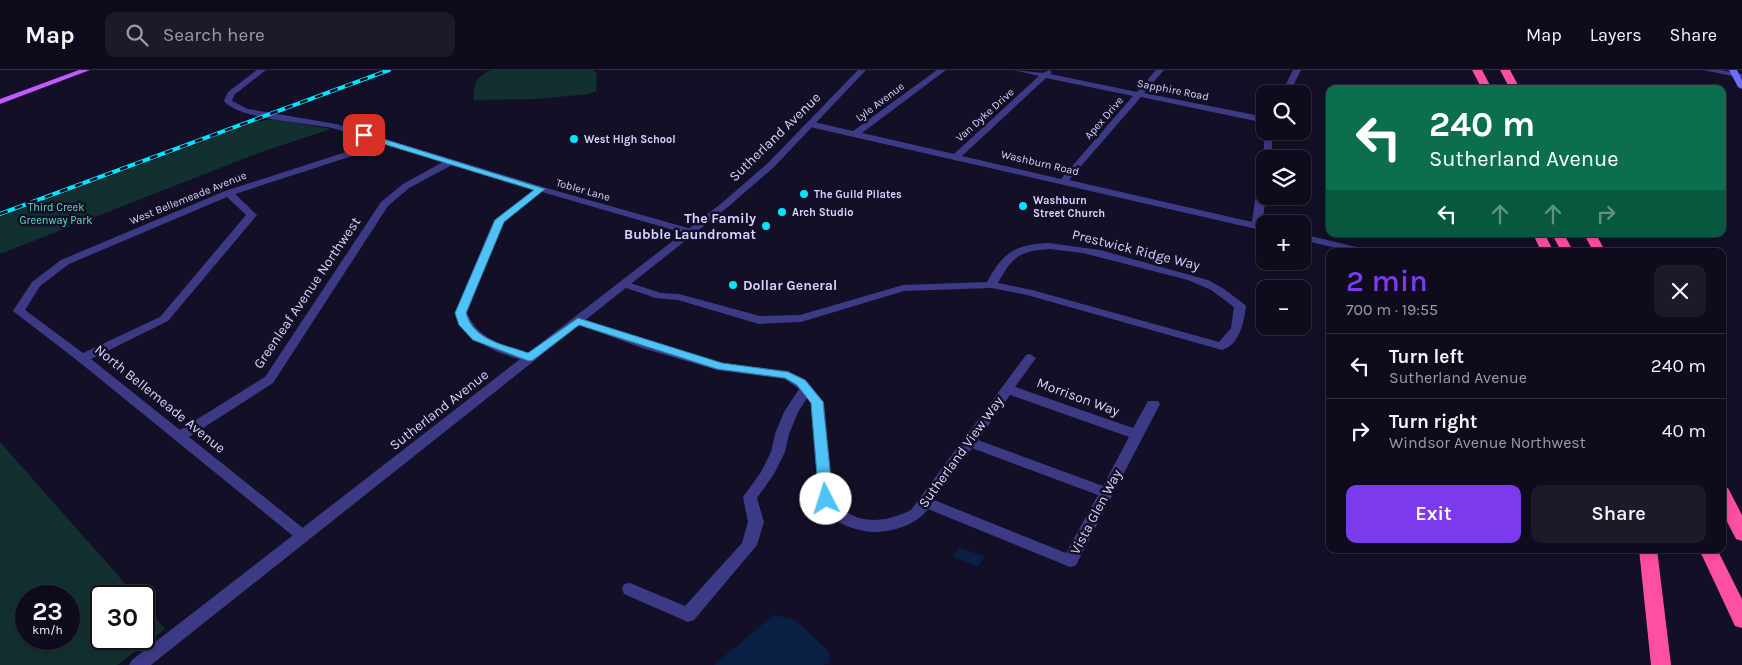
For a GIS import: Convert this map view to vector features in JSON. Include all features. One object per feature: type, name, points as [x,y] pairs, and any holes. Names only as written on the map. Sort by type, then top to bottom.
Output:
[{"type":"highway","points":[[1477,70],[1483,85]]},
{"type":"highway","points":[[1505,70],[1513,85]]},
{"type":"highway","points":[[1726,494],[1742,520]]},
{"type":"highway","points":[[1726,500],[1742,534]]},
{"type":"highway","points":[[1648,553],[1661,665]]},
{"type":"highway","points":[[1710,553],[1742,620]]},
{"type":"main road","points":[[0,102],[86,70]]},
{"type":"main road","points":[[1737,74],[1742,86]]},
{"type":"street","name":"Tobler Lane","points":[[262,70],[231,94],[228,101],[231,105],[236,108],[266,115],[332,126],[540,189],[691,232]]},
{"type":"street","name":"Sutherland Avenue","points":[[138,665],[691,232],[771,165],[862,70]]},
{"type":"street","name":"Lyle Avenue","points":[[856,134],[942,70]]},
{"type":"street","name":"Sapphire Road","points":[[1018,70],[1047,73],[1139,95],[1256,118]]},
{"type":"street","name":"Apex Drive","points":[[1064,181],[1160,70]]},
{"type":"street","points":[[1289,85],[1297,70]]},
{"type":"street","points":[[1707,70],[1737,74]]},
{"type":"street","name":"Van Dyke Drive","points":[[956,156],[1047,73]]},
{"type":"street","name":"Washburn Road","points":[[810,124],[1256,226]]},
{"type":"street","name":"West Bellemeade Avenue","points":[[36,284],[65,262],[228,193],[386,142]]},
{"type":"street","name":"Greenleaf Avenue Northwest","points":[[180,436],[268,380],[384,204],[406,186],[452,162]]},
{"type":"street","points":[[529,358],[476,338],[464,325],[461,313],[500,220],[540,189]]},
{"type":"street","points":[[82,358],[164,318],[252,214],[228,193]]},
{"type":"street","points":[[1311,239],[1349,248]]},
{"type":"street","name":"Prestwick Ridge Way","points":[[627,282],[660,296],[678,297],[758,320],[800,318],[903,288],[991,286],[1028,292],[1222,346],[1237,329],[1240,306],[1222,291],[1198,280],[1086,251],[1058,247],[1039,246],[1019,251],[1004,260],[991,286]]},
{"type":"street","name":"North Bellemeade Avenue","points":[[36,284],[19,311],[82,358],[303,536]]},
{"type":"street","name":"Sutherland View Way","points":[[578,321],[721,367],[788,375],[801,383],[817,402],[826,499],[832,512],[849,521],[870,527],[889,526],[904,522],[916,514],[1030,358]]},
{"type":"street","points":[[630,589],[688,615],[749,544],[756,522],[750,497],[767,474],[778,452],[782,434],[791,412],[806,389]]},
{"type":"street","name":"Morrison Way","points":[[1007,389],[1138,435]]},
{"type":"street","name":"Vista Glen Way","points":[[925,502],[1070,561],[1153,404]]},
{"type":"street","points":[[970,442],[1107,493]]},
{"type":"green space","points":[[492,70],[593,70],[597,74],[596,91],[589,94],[536,99],[474,100],[474,90],[479,78]]},
{"type":"green space","name":"Third Creek Greenway Park","points":[[273,119],[331,129],[264,151],[0,254],[0,217],[256,122]]},
{"type":"green space","points":[[0,442],[126,585],[90,585],[90,650],[137,650],[117,665],[0,665]]},
{"type":"green space","points":[[155,618],[165,629],[155,636]]},
{"type":"water","points":[[959,547],[984,557],[978,567],[953,557]]},
{"type":"water","points":[[774,615],[795,620],[829,651],[830,662],[823,665],[714,665]]},
{"type":"railway","points":[[0,214],[389,70]]},
{"type":"place","name":"West High School","points":[[574,139]]},
{"type":"place","name":"The Guild Pilates","points":[[804,194]]},
{"type":"place","name":"Washburn Street Church","points":[[1023,206]]},
{"type":"place","name":"Arch Studio","points":[[782,212]]},
{"type":"place","name":"The Family Bubble Laundromat","points":[[766,226]]},
{"type":"place","name":"Dollar General","points":[[733,285]]},
{"type":"route","points":[[364,135],[540,189],[500,220],[461,313],[464,325],[476,338],[529,358],[578,321],[721,367],[788,375],[801,383],[817,402],[826,499]]}]
